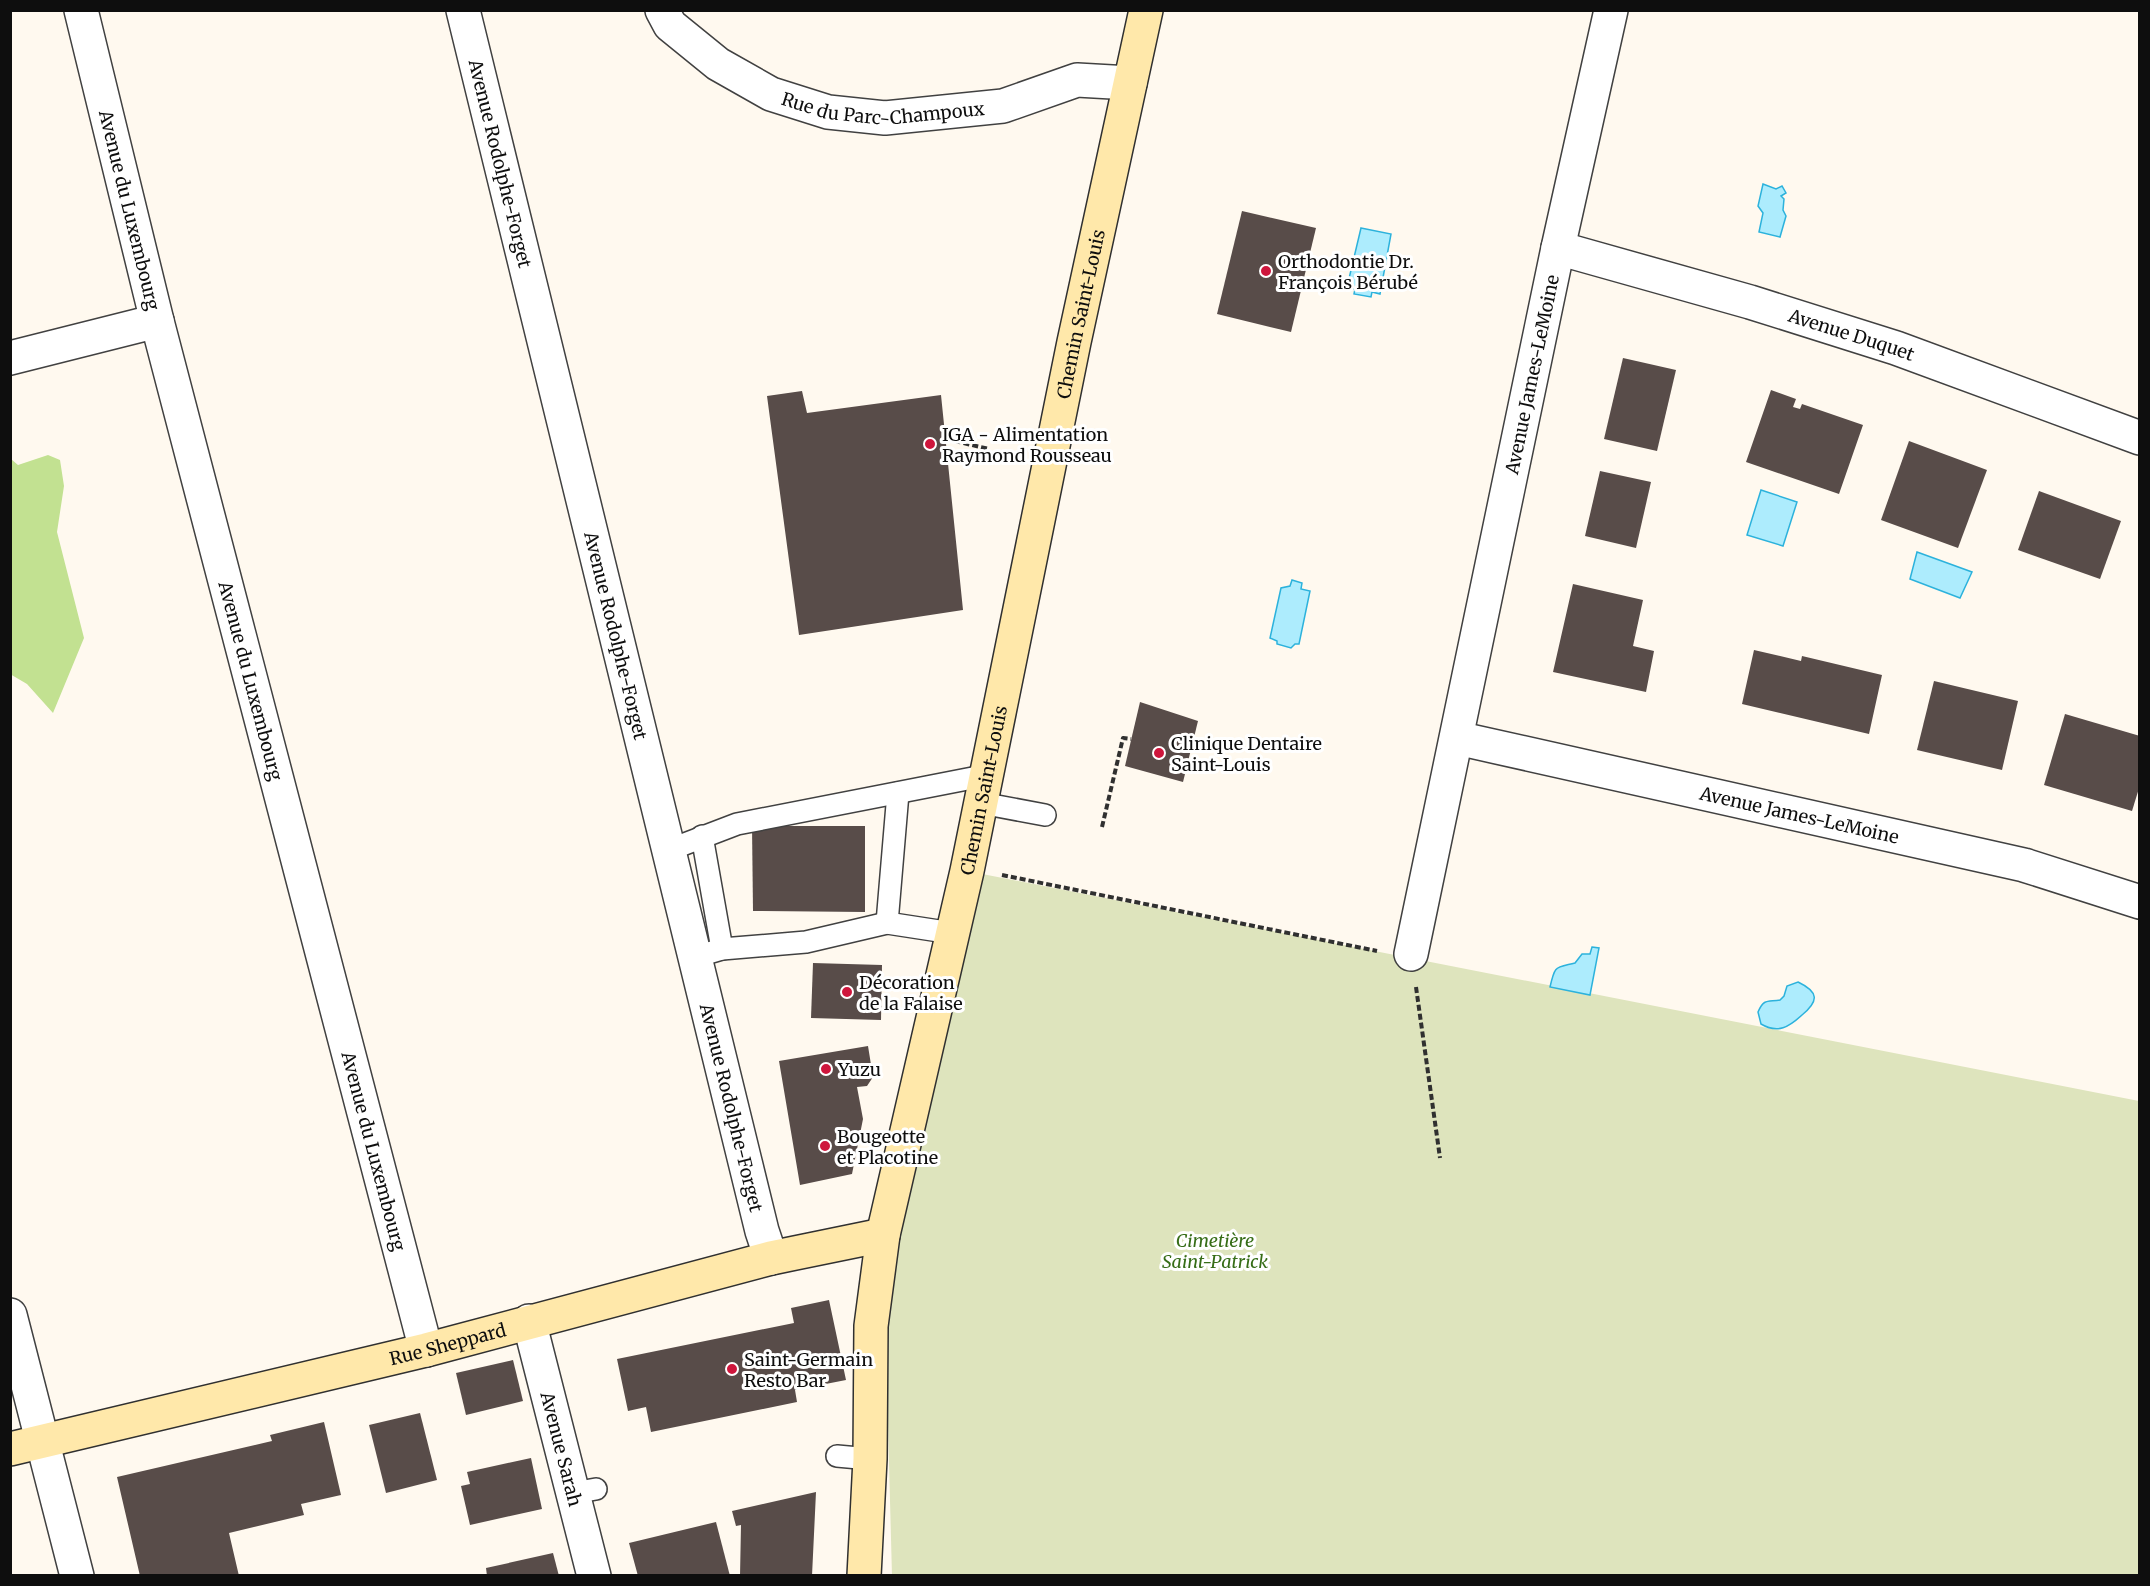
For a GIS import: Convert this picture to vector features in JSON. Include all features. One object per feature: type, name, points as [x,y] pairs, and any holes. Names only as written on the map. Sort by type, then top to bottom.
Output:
[{"type":"street","name":"Avenue du Luxembourg","points":[[81,10],[157,321],[426,1350]]},
{"type":"street","name":"Avenue Rodolphe-Forget","points":[[463,10],[669,850],[708,953],[762,1231],[771,1258]]},
{"type":"street","name":"Rue du Parc-Champoux","points":[[662,10],[670,26],[718,64],[771,94],[828,112],[885,118],[1003,106],[1077,80],[1130,83]]},
{"type":"street","name":"Chemin Saint-Louis","points":[[864,1575],[870,1458],[871,1326],[883,1234],[984,789],[1069,364],[1146,10]]},
{"type":"street","name":"Avenue James-LeMoine","points":[[1411,954],[1558,248],[1611,10]]},
{"type":"street","name":"Avenue Duquet","points":[[1558,248],[1750,302],[1896,348],[2139,438]]},
{"type":"street","points":[[10,358],[157,321]]},
{"type":"street","name":"Avenue James-LeMoine","points":[[1457,738],[2024,865],[2139,902]]},
{"type":"street","name":"Rue Sheppard","points":[[10,1449],[426,1350],[771,1258],[883,1234]]},
{"type":"street","points":[[10,1314],[77,1575]]},
{"type":"street","name":"Avenue Sarah","points":[[529,1322],[585,1491],[594,1575]]},
{"type":"lane","points":[[669,850],[737,824],[898,794],[984,789],[1045,815]]},
{"type":"lane","points":[[887,923],[898,794]]},
{"type":"lane","points":[[702,836],[708,953],[806,942],[887,923],[952,933]]},
{"type":"lane","points":[[837,1456],[870,1458]]},
{"type":"path","points":[[946,439],[989,449]]},
{"type":"path","points":[[1102,827],[1123,738],[1131,740]]},
{"type":"path","points":[[993,873],[1380,951],[1411,954],[1440,1158]]},
{"type":"green space","points":[[48,455],[60,460],[64,486],[57,532],[84,638],[53,713],[27,684],[10,674],[11,459],[18,465]]},
{"type":"green space","name":"Cimetière Saint-Patrick","points":[[967,871],[2139,1101],[2139,1575],[892,1576],[883,1235]]},
{"type":"water","points":[[1763,184],[1776,189],[1782,186],[1786,193],[1781,196],[1784,199],[1783,210],[1786,216],[1780,237],[1759,232],[1763,213],[1758,206]]},
{"type":"water","points":[[1361,228],[1391,234],[1380,294],[1372,292],[1371,297],[1354,294],[1355,289],[1347,287]]},
{"type":"water","points":[[1761,490],[1797,502],[1783,546],[1747,535]]},
{"type":"water","points":[[1917,552],[1972,572],[1960,598],[1910,579]]},
{"type":"water","points":[[1292,580],[1302,583],[1301,589],[1310,591],[1299,644],[1291,648],[1277,644],[1277,641],[1270,638],[1281,588],[1290,586]]},
{"type":"water","points":[[1592,947],[1599,948],[1590,995],[1550,987],[1557,969],[1575,963],[1582,954],[1590,954]]},
{"type":"water","points":[[1798,982],[1813,993],[1814,1001],[1808,1010],[1783,1028],[1767,1027],[1761,1024],[1758,1012],[1762,1004],[1780,1000],[1787,986]]},
{"type":"building","name":"Orthodontie Dr. François Bérubé","points":[[1242,211],[1316,228],[1291,332],[1217,314]]},
{"type":"building","points":[[1623,358],[1676,370],[1657,451],[1604,439]]},
{"type":"building","points":[[1771,390],[1796,399],[1793,407],[1800,409],[1802,404],[1863,425],[1839,494],[1746,462]]},
{"type":"building","points":[[802,391],[807,413],[941,395],[963,610],[799,635],[767,396]]},
{"type":"building","points":[[1909,441],[1987,470],[1958,548],[1881,520]]},
{"type":"building","points":[[1600,471],[1651,482],[1636,548],[1585,536]]},
{"type":"building","points":[[2039,491],[2121,521],[2100,579],[2018,550]]},
{"type":"building","points":[[1573,584],[1643,600],[1633,646],[1654,651],[1646,692],[1553,672]]},
{"type":"building","points":[[1754,650],[1801,661],[1802,656],[1882,675],[1869,734],[1742,704]]},
{"type":"building","points":[[1934,681],[2018,701],[2002,770],[1917,750]]},
{"type":"building","name":"Clinique Dentaire Saint-Louis","points":[[1140,702],[1198,721],[1183,782],[1125,766]]},
{"type":"building","points":[[2065,714],[2140,736],[2140,785],[2132,811],[2044,785]]},
{"type":"building","points":[[752,826],[865,826],[865,912],[753,911]]},
{"type":"building","name":"Décoration de la Falaise","points":[[813,963],[882,965],[881,1020],[811,1018]]},
{"type":"building","name":"Bougeotte et Placotine","points":[[868,1046],[873,1077],[867,1086],[857,1087],[863,1119],[852,1174],[800,1185],[779,1061]]},
{"type":"building","name":"Saint-Germain Resto Bar","points":[[829,1300],[846,1380],[795,1390],[797,1402],[651,1432],[646,1407],[628,1411],[617,1359],[794,1323],[791,1308]]},
{"type":"building","points":[[513,1360],[523,1401],[466,1415],[456,1373]]},
{"type":"building","points":[[420,1413],[437,1480],[386,1493],[369,1425]]},
{"type":"building","points":[[324,1422],[341,1495],[301,1504],[304,1515],[229,1533],[239,1576],[140,1576],[117,1477],[272,1441],[270,1435]]},
{"type":"building","points":[[531,1458],[542,1509],[470,1525],[461,1486],[470,1484],[467,1472]]},
{"type":"building","points":[[816,1492],[812,1576],[740,1576],[741,1525],[736,1526],[732,1511]]},
{"type":"building","points":[[716,1522],[730,1576],[638,1576],[629,1543]]},
{"type":"building","points":[[553,1553],[559,1576],[487,1576],[486,1568]]},
{"type":"place","name":"Orthodontie Dr. François Bérubé","points":[[1266,271]]},
{"type":"place","name":"IGA - Alimentation Raymond Rousseau","points":[[930,444]]},
{"type":"place","name":"Clinique Dentaire Saint-Louis","points":[[1159,753]]},
{"type":"place","name":"Décoration de la Falaise","points":[[847,992]]},
{"type":"place","name":"Yuzu","points":[[826,1069]]},
{"type":"place","name":"Bougeotte et Placotine","points":[[825,1146]]},
{"type":"place","name":"Saint-Germain Resto Bar","points":[[732,1369]]}]
